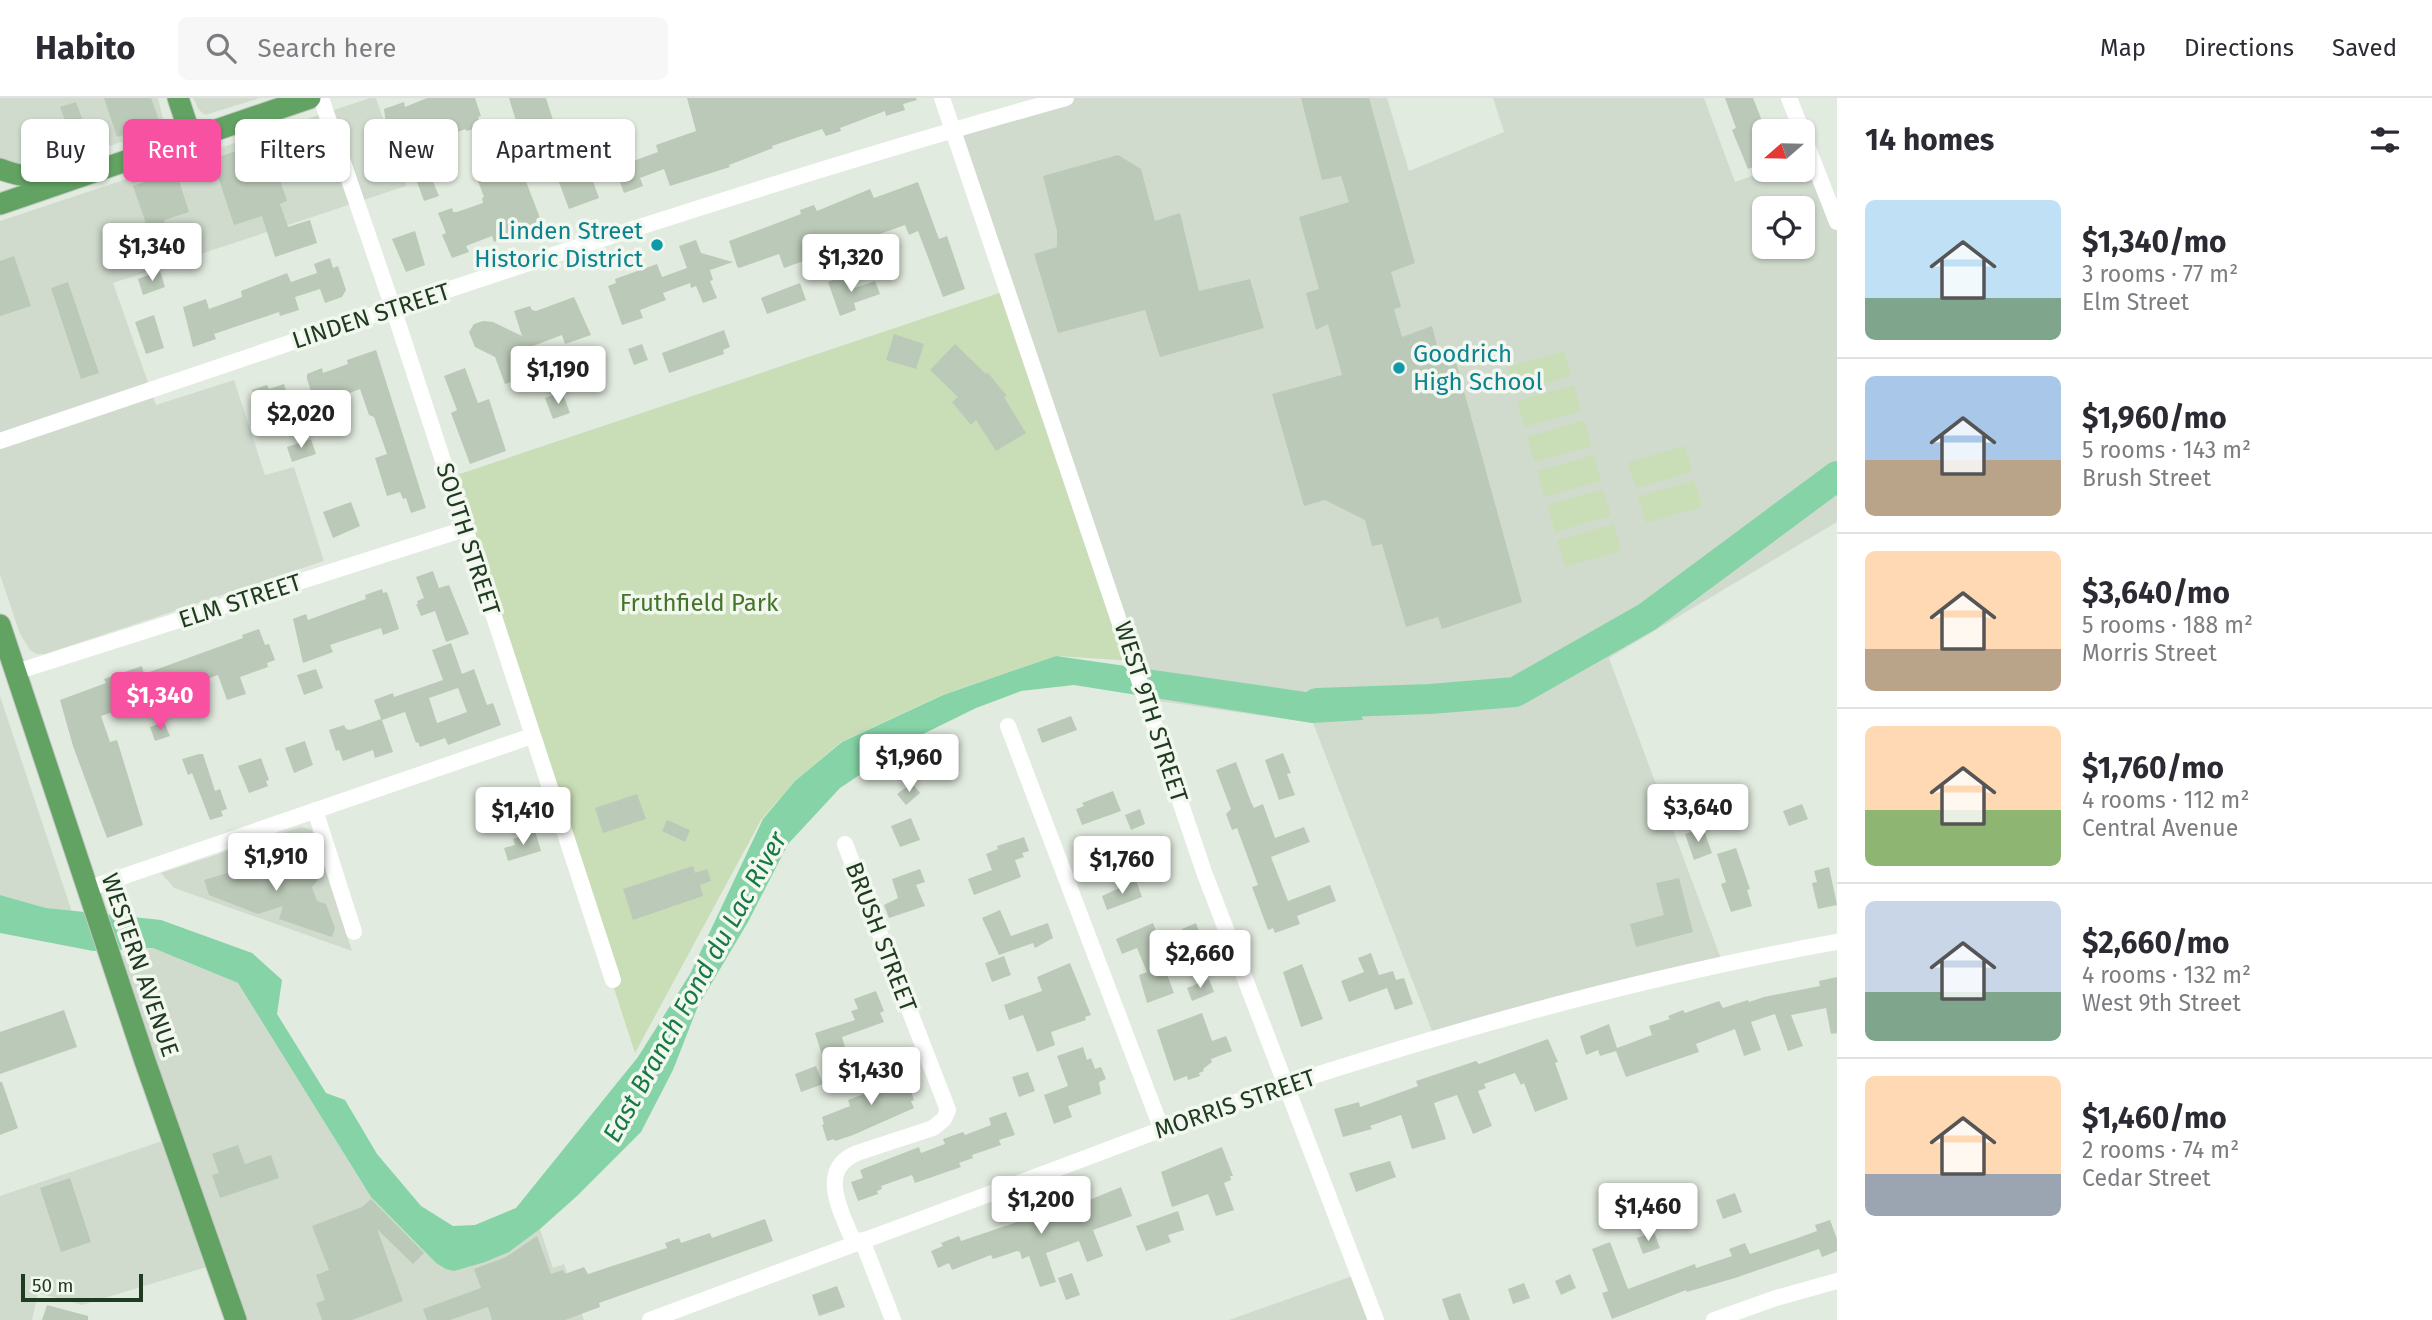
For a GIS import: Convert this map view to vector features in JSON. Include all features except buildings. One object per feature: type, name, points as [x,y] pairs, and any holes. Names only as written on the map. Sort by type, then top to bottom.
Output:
[{"type":"main road","points":[[178,98],[185,119]]},
{"type":"main road","points":[[221,130],[310,98]]},
{"type":"main road","points":[[0,169],[21,176]]},
{"type":"main road","points":[[0,204],[68,182]]},
{"type":"main road","name":"WESTERN AVENUE","points":[[0,625],[111,959],[236,1320]]},
{"type":"main road","points":[[211,1253],[223,1320]]},
{"type":"street","name":"SOUTH STREET","points":[[321,98],[393,308],[613,980]]},
{"type":"street","name":"WEST 9TH STREET","points":[[942,98],[1204,872],[1376,1320]]},
{"type":"street","name":"LINDEN STREET","points":[[0,441],[393,308],[951,130],[1066,98]]},
{"type":"street","points":[[1789,98],[1797,119]]},
{"type":"street","points":[[1815,165],[1837,222]]},
{"type":"street","name":"ELM STREET","points":[[16,672],[465,529]]},
{"type":"street","points":[[1008,726],[1163,1130]]},
{"type":"street","points":[[90,897],[315,810],[531,736]]},
{"type":"street","points":[[315,810],[354,932]]},
{"type":"street","name":"BRUSH STREET","points":[[845,844],[948,1110],[944,1119],[933,1128],[847,1157],[840,1165],[835,1180],[835,1191],[893,1320]]},
{"type":"street","name":"MORRIS STREET","points":[[650,1320],[1285,1085],[1607,990],[1837,942]]},
{"type":"street","points":[[1714,1320],[1776,1298],[1837,1281]]},
{"type":"shaded area","points":[[0,98],[158,98],[163,119],[123,119],[123,141],[109,146],[109,119],[21,119],[21,165],[0,162]]},
{"type":"shaded area","points":[[193,98],[260,98],[205,115]]},
{"type":"shaded area","points":[[376,98],[383,119],[364,119],[364,182],[405,182],[406,186],[113,283],[156,405],[234,380],[265,475],[294,467],[324,561],[45,654],[36,654],[30,650],[20,634],[0,575],[0,221],[123,180],[221,182],[221,148],[235,143],[235,182],[350,182],[350,119],[307,119]]},
{"type":"shaded area","points":[[1066,98],[1387,98],[1409,171],[1504,132],[1493,98],[1704,98],[1735,182],[1752,176],[1752,182],[1815,182],[1815,164],[1837,222],[1837,522],[1609,658],[1723,964],[1435,1039],[1313,723],[1145,699],[951,130]]},
{"type":"shaded area","points":[[0,696],[72,912],[0,895]]},
{"type":"shaded area","points":[[301,827],[312,830],[352,951],[174,888],[161,873]]},
{"type":"shaded area","points":[[153,948],[238,983],[371,1197],[436,1263],[509,1252],[540,1229],[553,1268],[564,1264],[584,1320],[236,1320],[213,1265],[82,1305],[38,1293],[32,1320],[0,1320],[0,1196],[171,1138],[111,959]]},
{"type":"shaded area","points":[[1358,1274],[1376,1320],[1229,1320]]},
{"type":"green space","name":"Fruthfield Park","points":[[1008,290],[1134,661],[1056,656],[942,695],[841,742],[795,781],[761,820],[635,1053],[448,478]]},
{"type":"green space","points":[[1564,351],[1571,376],[1515,393],[1507,367]]},
{"type":"green space","points":[[1574,385],[1581,411],[1525,427],[1517,401]]},
{"type":"green space","points":[[1584,420],[1592,446],[1534,462],[1527,437]]},
{"type":"green space","points":[[1685,446],[1692,472],[1636,488],[1628,462]]},
{"type":"green space","points":[[1594,455],[1601,481],[1544,497],[1537,471]]},
{"type":"green space","points":[[1694,480],[1702,507],[1646,523],[1638,497]]},
{"type":"green space","points":[[1603,489],[1611,516],[1555,532],[1547,505]]},
{"type":"green space","points":[[1614,524],[1621,551],[1565,567],[1557,540]]},
{"type":"water","points":[[1056,656],[1306,692],[1351,687],[1363,720],[1312,723],[1074,685],[1021,691],[976,708],[915,738],[840,788],[788,844],[748,922],[698,1006],[673,1070],[641,1132],[540,1229],[509,1252],[454,1271],[436,1263],[371,1197],[238,983],[153,948],[93,951],[0,933],[0,895],[46,908],[161,920],[252,953],[282,980],[277,1014],[326,1093],[345,1100],[377,1154],[421,1206],[453,1226],[475,1225],[516,1208],[638,1057],[690,974],[763,819],[795,781],[842,742],[943,695]]},
{"type":"waterway","name":"East Branch Fond du Lac River","points":[[1317,703],[1430,699],[1515,692],[1647,617],[1837,476]]},
{"type":"place","name":"Linden Street Historic District","points":[[657,245]]},
{"type":"place","name":"Goodrich High School","points":[[1399,368]]}]
